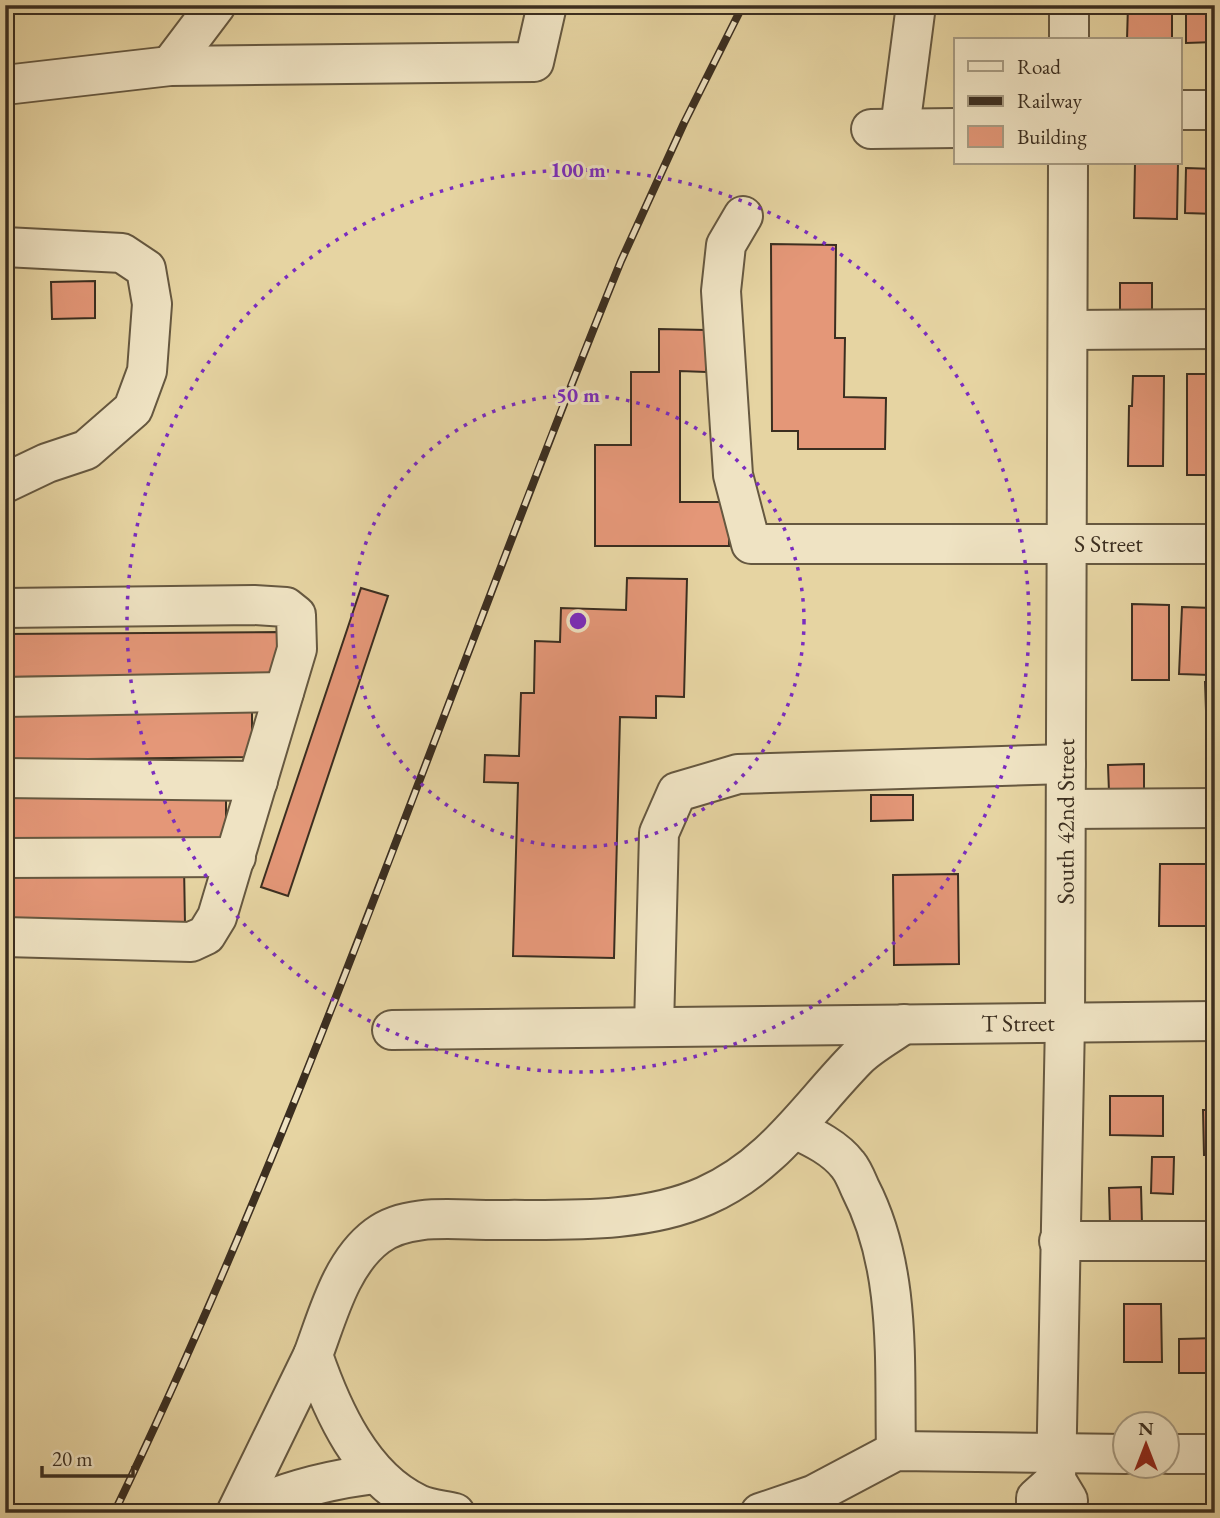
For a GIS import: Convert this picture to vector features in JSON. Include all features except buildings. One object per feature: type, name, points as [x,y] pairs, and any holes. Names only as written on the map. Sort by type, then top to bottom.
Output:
[{"type":"street","points":[[170,66],[216,5]]},
{"type":"street","points":[[5,85],[170,66],[534,62],[547,5]]},
{"type":"street","points":[[916,5],[885,128],[954,128]]},
{"type":"street","points":[[1069,5],[1069,38]]},
{"type":"street","points":[[1182,110],[1215,110]]},
{"type":"street","name":"South 42nd Street","points":[[1060,1483],[1059,1241],[1065,1022],[1068,164]]},
{"type":"street","name":"S Street","points":[[743,216],[726,245],[721,291],[733,475],[751,544],[1215,544]]},
{"type":"street","points":[[5,247],[122,253],[146,270],[152,303],[146,371],[132,409],[86,450],[47,463],[5,483]]},
{"type":"street","points":[[1068,330],[1215,329]]},
{"type":"street","points":[[5,608],[254,605],[286,607],[296,615],[297,649],[217,917],[206,935],[191,942],[5,937]]},
{"type":"street","points":[[5,697],[284,692]]},
{"type":"street","points":[[654,1027],[659,833],[677,792],[738,774],[1066,764]]},
{"type":"street","points":[[5,778],[258,781]]},
{"type":"street","points":[[1066,809],[1215,808]]},
{"type":"street","points":[[5,858],[236,857]]},
{"type":"street","name":"T Street","points":[[392,1030],[1215,1021]]},
{"type":"street","points":[[237,1513],[313,1355],[350,1264],[378,1235],[416,1221],[577,1219],[653,1212],[705,1196],[737,1178],[795,1129],[858,1057],[904,1024]]},
{"type":"street","points":[[795,1129],[824,1144],[848,1165],[868,1203],[885,1258],[892,1306],[896,1451]]},
{"type":"street","points":[[1059,1241],[1215,1241]]},
{"type":"street","points":[[313,1355],[329,1402],[375,1474],[418,1505],[455,1513]]},
{"type":"street","points":[[760,1513],[813,1495],[896,1451],[1060,1483]]},
{"type":"street","points":[[1182,1454],[1215,1454]]},
{"type":"street","points":[[1036,1513],[1036,1498],[1060,1483],[1112,1460]]},
{"type":"street","points":[[237,1513],[281,1493],[332,1480],[375,1474]]},
{"type":"railway","points":[[114,1513],[185,1360],[316,1048],[621,261],[684,123],[743,5]]}]
